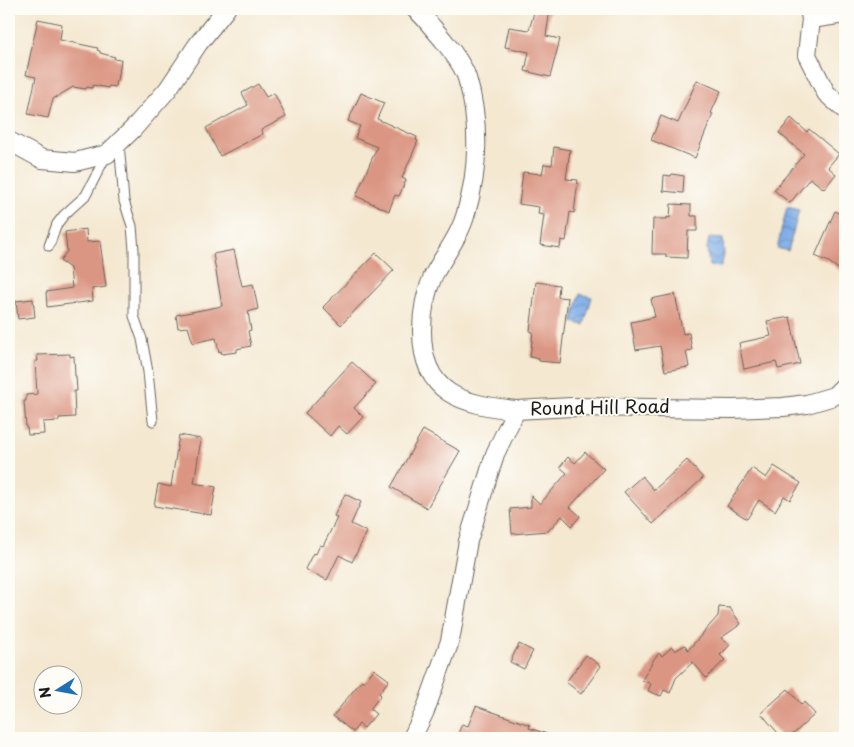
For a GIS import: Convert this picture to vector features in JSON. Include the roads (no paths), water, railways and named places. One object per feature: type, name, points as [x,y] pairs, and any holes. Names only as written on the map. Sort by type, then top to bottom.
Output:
[{"type":"street","points":[[9,141],[42,159],[75,162],[113,148],[133,129],[168,89],[198,44],[226,9]]},
{"type":"street","points":[[415,9],[444,40],[466,76],[475,120],[476,155],[476,164],[466,214],[452,246],[427,292],[422,317],[422,347],[431,376],[456,397],[490,407],[516,410]]},
{"type":"street","points":[[845,14],[810,14],[807,55],[826,93],[845,110]]},
{"type":"street","name":"Round Hill Road","points":[[412,738],[425,710],[450,641],[468,540],[496,454],[516,410],[572,407],[732,409],[784,407],[807,404],[834,396],[845,385]]},
{"type":"lane","points":[[49,246],[57,224],[86,195],[113,148]]},
{"type":"lane","points":[[113,148],[124,201],[132,226],[134,316],[142,339],[148,372],[153,422]]},
{"type":"water","points":[[787,207],[799,210],[788,251],[777,248]]},
{"type":"water","points":[[709,238],[723,239],[724,255],[721,267],[709,266],[707,248]]},
{"type":"water","points":[[580,294],[592,297],[584,325],[572,322]]}]
